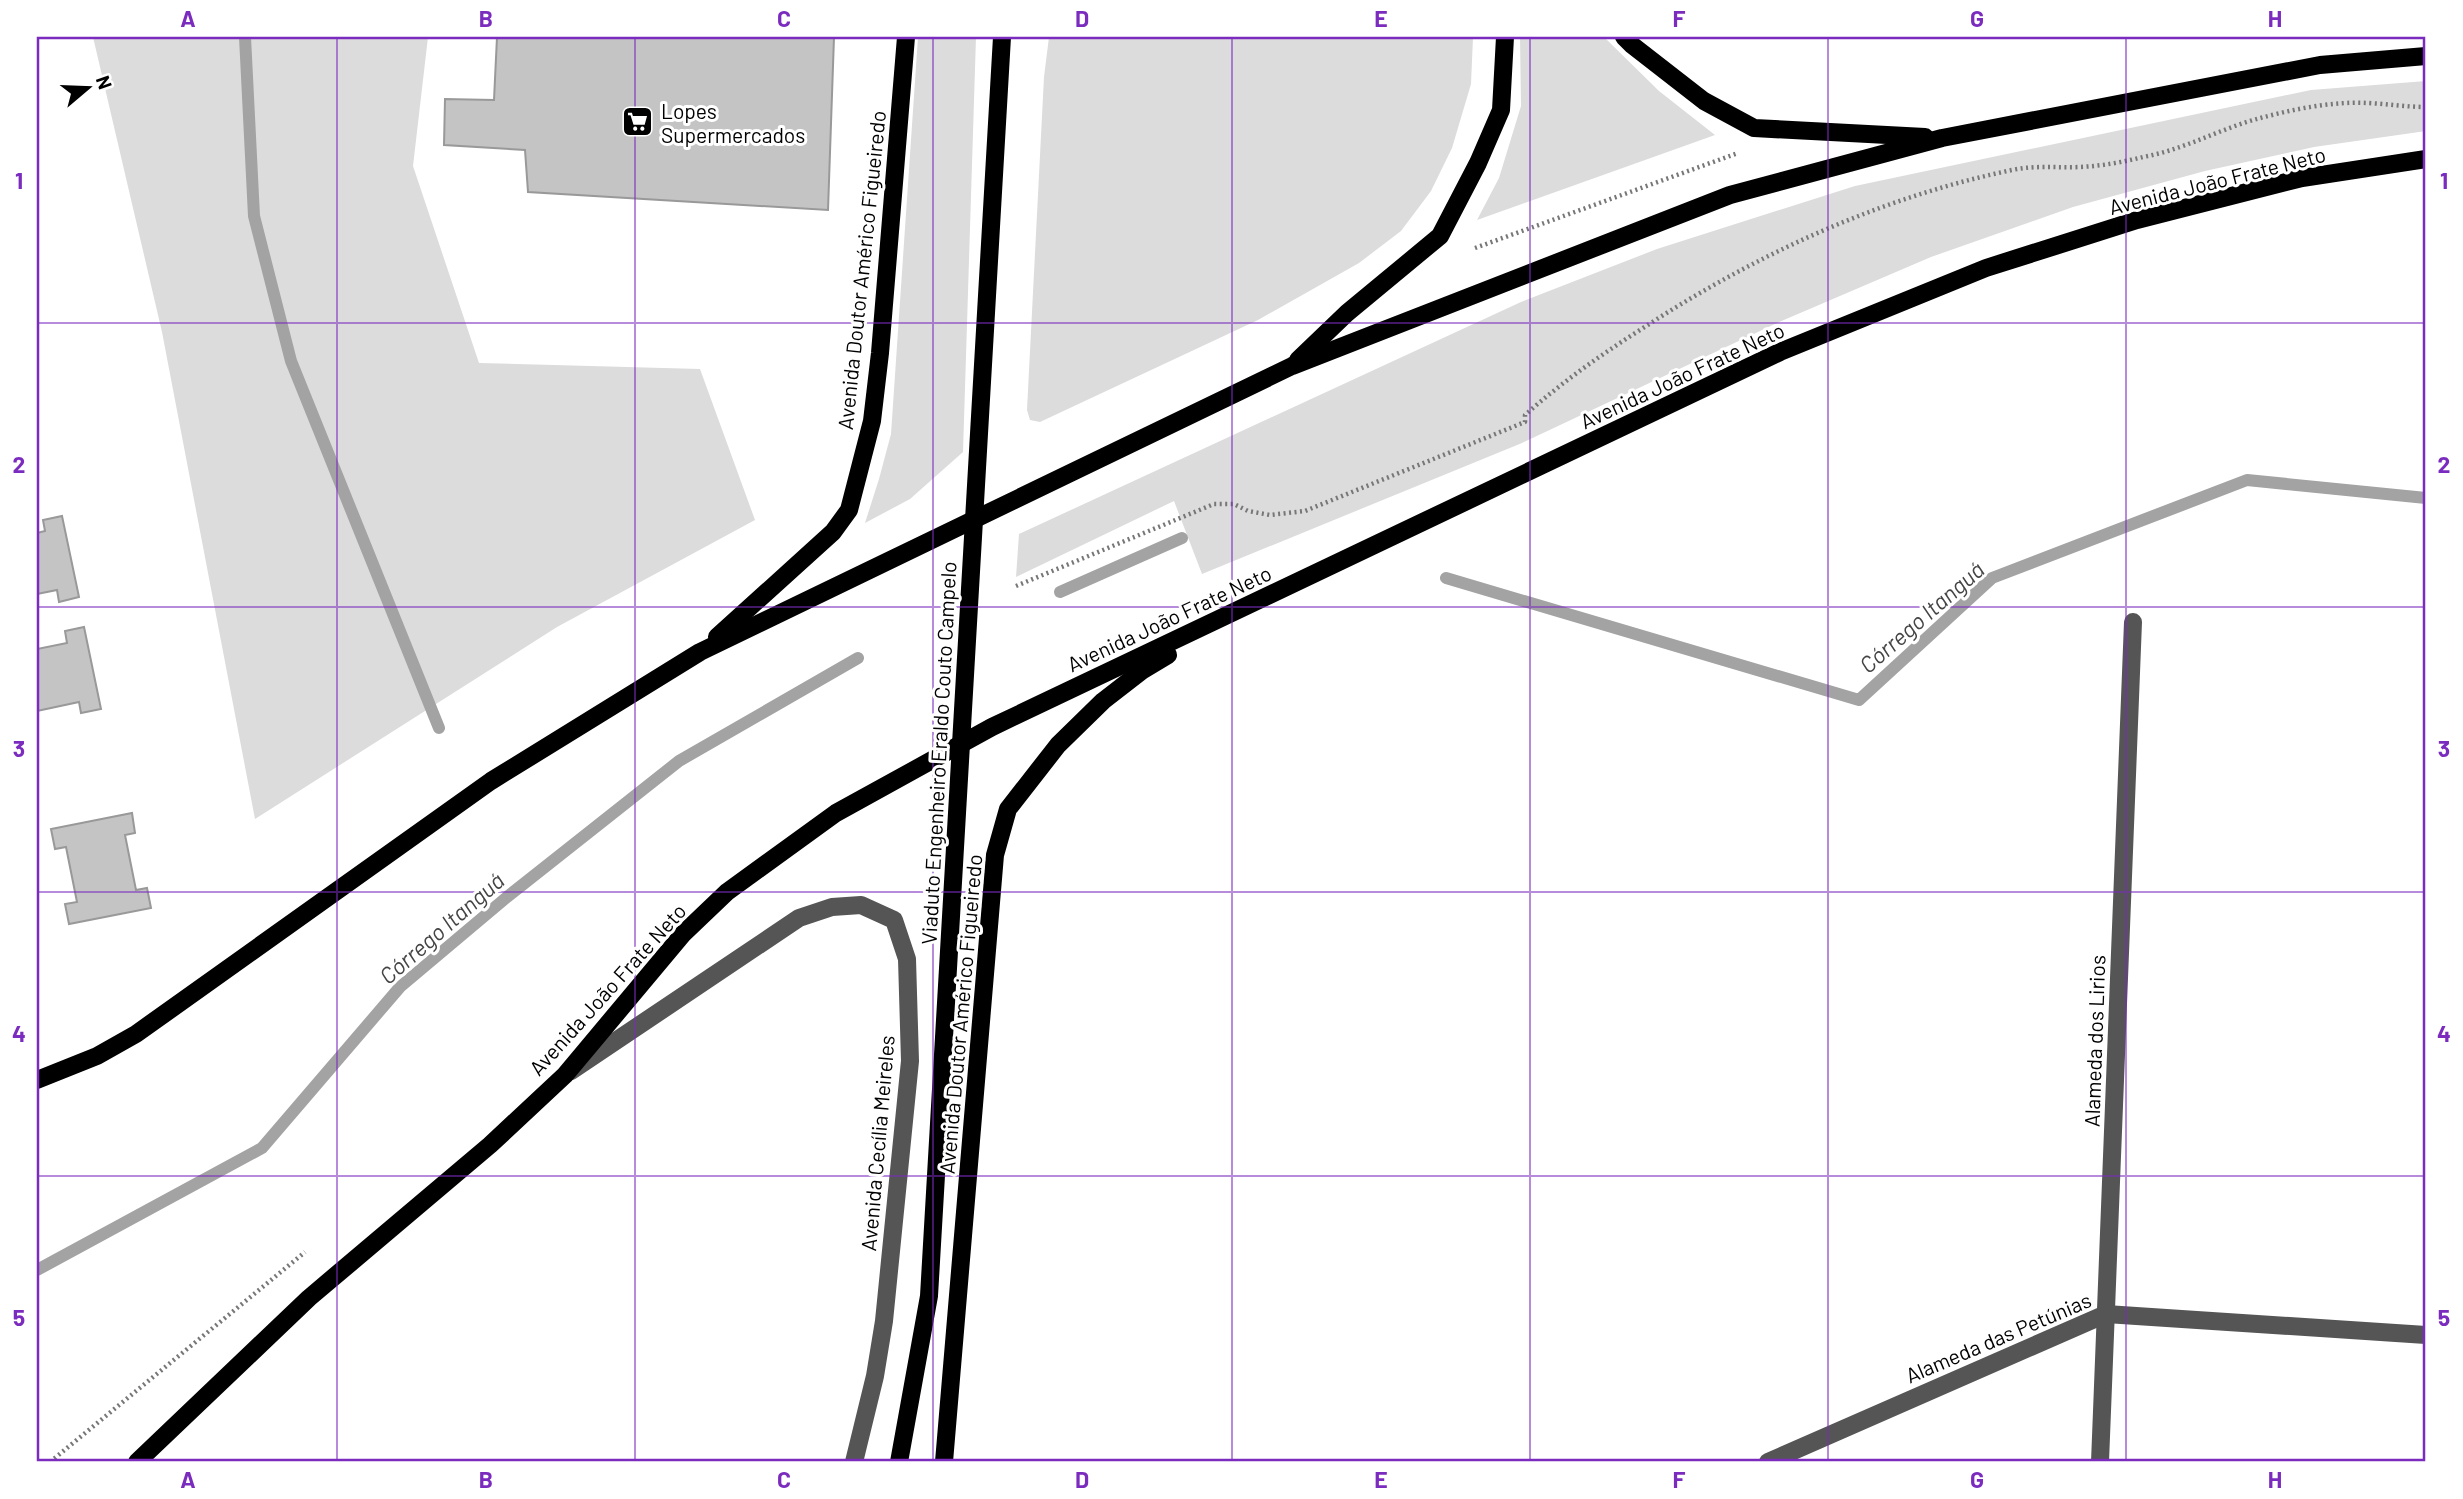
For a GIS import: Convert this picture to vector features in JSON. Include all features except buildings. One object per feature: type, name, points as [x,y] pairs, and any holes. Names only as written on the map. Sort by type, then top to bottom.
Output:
[{"type":"main road","name":"Avenida Doutor Américo Figueiredo","points":[[700,652],[834,532],[849,509],[872,421],[906,37]]},
{"type":"main road","points":[[1292,366],[1347,313],[1440,236],[1478,163],[1501,110],[1506,37]]},
{"type":"main road","points":[[1624,37],[1704,101],[1754,128],[1942,138]]},
{"type":"main road","name":"Viaduto Engenheiro Eraldo Couto Campelo","points":[[899,1462],[929,1296],[1002,41]]},
{"type":"main road","points":[[37,1080],[97,1056],[136,1034],[491,781],[700,652],[1292,366],[1730,195],[1942,138],[2320,65],[2426,55]]},
{"type":"main road","name":"Avenida João Frate Neto","points":[[136,1462],[309,1298],[490,1145],[565,1075],[683,933],[727,892],[836,813],[992,727],[1780,352],[1986,268],[2137,220],[2302,178],[2426,159]]},
{"type":"main road","name":"Avenida Doutor Américo Figueiredo","points":[[944,1462],[995,855],[1008,809],[1058,745],[1103,701],[1143,670],[1252,604]]},
{"type":"street","name":"Alameda dos Lirios","points":[[2100,1462],[2133,622]]},
{"type":"street","name":"Avenida Cecília Meireles","points":[[565,1075],[799,918],[832,907],[861,905],[894,920],[907,959],[910,1061],[884,1321],[875,1376],[854,1462]]},
{"type":"street","name":"Alameda das Petúnias","points":[[1768,1462],[2106,1314],[2426,1335]]},
{"type":"path","points":[[1016,586],[1214,504],[1234,503],[1248,511],[1269,515],[1304,511],[1525,422],[1525,415],[1559,385],[1697,293],[1783,248],[1869,211],[1947,186],[2013,170],[2040,166],[2090,166],[2147,157],[2253,120],[2315,107],[2368,103],[2426,107]]},
{"type":"path","points":[[1475,248],[1749,149]]},
{"type":"path","points":[[50,1462],[305,1252]]},
{"type":"shaded area","points":[[93,37],[428,37],[413,166],[479,363],[700,369],[755,520],[557,627],[255,819],[162,332]]},
{"type":"shaded area","points":[[918,37],[976,37],[963,452],[910,499],[865,523],[891,434]]},
{"type":"shaded area","points":[[1049,37],[1473,37],[1471,84],[1452,148],[1431,191],[1401,231],[1359,263],[1258,320],[1040,422],[1030,420],[1027,410],[1044,77]]},
{"type":"shaded area","points":[[1520,37],[1604,37],[1659,91],[1715,135],[1477,220],[1499,178],[1521,106]]},
{"type":"shaded area","points":[[2426,81],[2426,131],[2314,147],[2205,171],[2073,207],[1931,257],[1777,323],[1522,443],[1202,574],[1174,501],[1016,577],[1019,534],[1521,302],[1657,249],[1855,186],[2311,90]]},
{"type":"waterway","points":[[245,37],[254,216],[291,361],[439,728]]},
{"type":"waterway","name":"Córrego Itanguá","points":[[1446,578],[1859,700],[1992,578],[2247,480],[2426,498]]},
{"type":"waterway","name":"Córrego Itanguá","points":[[1060,592],[1182,538]]},
{"type":"waterway","name":"Córrego Itanguá","points":[[37,1270],[262,1148],[400,987],[507,897],[679,761],[858,658]]},
{"type":"place","name":"Lopes Supermercados","points":[[638,122]]}]
